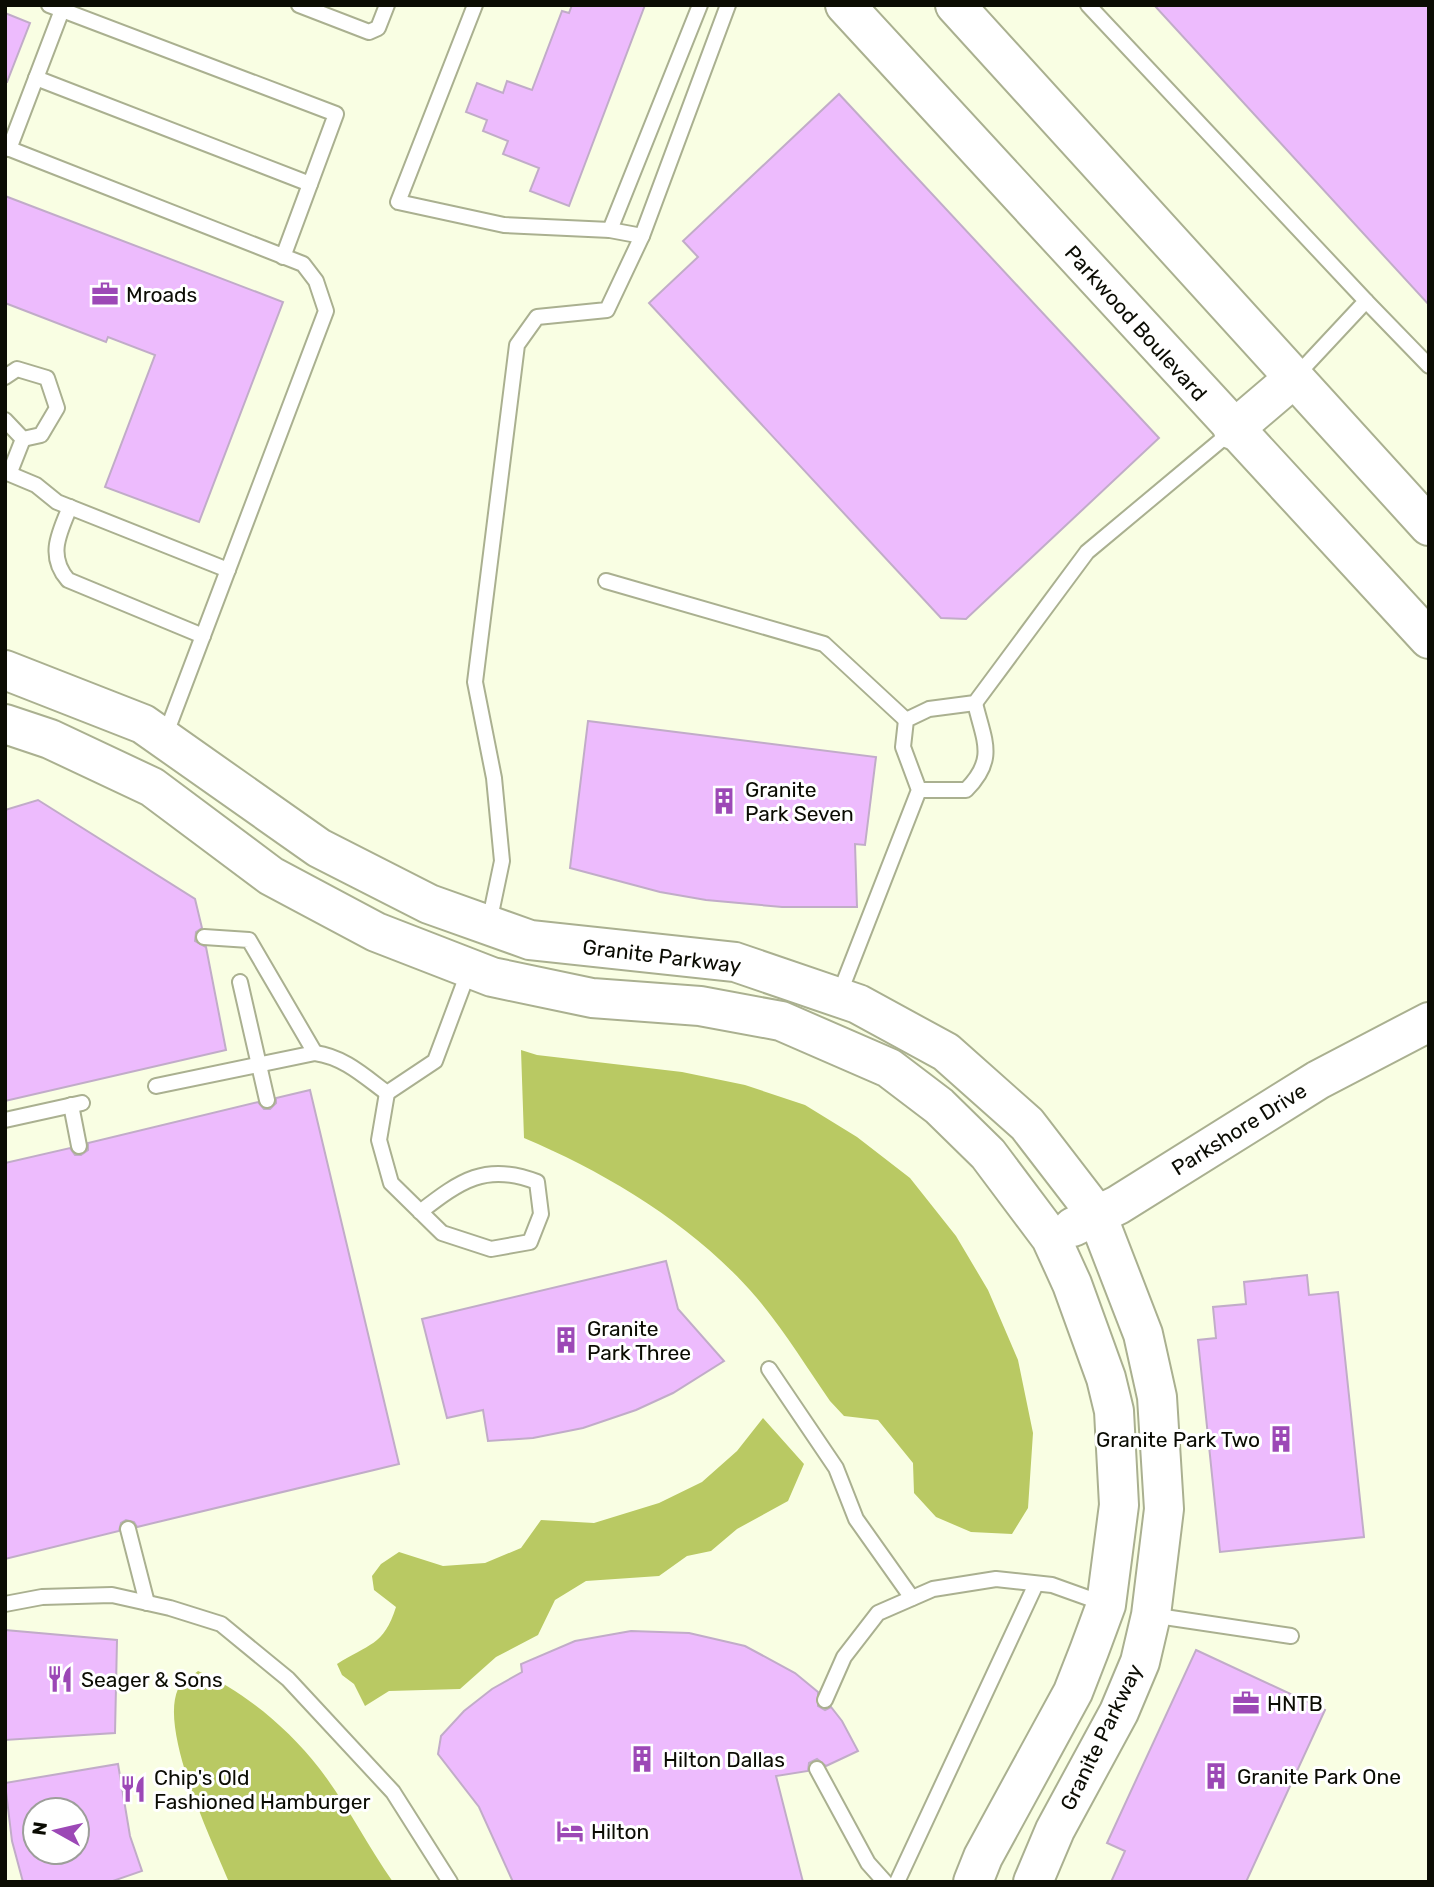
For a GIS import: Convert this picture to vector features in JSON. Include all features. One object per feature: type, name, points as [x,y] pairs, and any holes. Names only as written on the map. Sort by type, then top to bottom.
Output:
[{"type":"street","name":"Parkwood Boulevard","points":[[845,5],[1233,430],[1429,639]]},
{"type":"street","points":[[955,5],[1429,526]]},
{"type":"street","points":[[1233,430],[1294,378]]},
{"type":"street","name":"Granite Parkway","points":[[5,670],[143,724],[319,848],[429,904],[530,940],[734,962],[858,1004],[946,1052],[1027,1124],[1097,1215],[1143,1334],[1157,1397],[1164,1509],[1151,1615],[1140,1662],[1119,1712],[1055,1830],[1033,1882]]},
{"type":"street","points":[[5,724],[50,739],[152,788],[271,876],[376,932],[492,977],[592,999],[700,1006],[781,1021],[889,1068],[939,1106],[988,1154],[1051,1238],[1106,1378],[1114,1411],[1119,1505],[1106,1605],[1073,1692],[983,1857],[973,1882]]},
{"type":"street","points":[[470,968],[489,926]]},
{"type":"street","name":"Parkshore Drive","points":[[1051,1238],[1097,1215],[1318,1080],[1429,1022]]},
{"type":"street","points":[[1106,1605],[1151,1615]]},
{"type":"lane","points":[[299,5],[369,32],[378,28],[387,5]]},
{"type":"lane","points":[[475,5],[398,202],[504,225],[610,230],[642,236]]},
{"type":"lane","points":[[610,230],[700,5]]},
{"type":"lane","points":[[489,926],[502,861],[494,778],[475,682],[517,345],[537,317],[607,310],[642,236],[728,5]]},
{"type":"lane","points":[[1088,5],[1429,366]]},
{"type":"lane","points":[[164,739],[326,311],[316,281],[303,264],[284,257],[7,148],[36,78],[56,8],[336,114],[284,257]]},
{"type":"lane","points":[[36,78],[310,184]]},
{"type":"lane","points":[[1294,378],[1366,301]]},
{"type":"lane","points":[[5,376],[17,369],[47,379],[57,408],[41,435],[23,439]]},
{"type":"lane","points":[[5,420],[23,439]]},
{"type":"lane","points":[[906,720],[929,709],[975,703],[1087,552],[1233,430]]},
{"type":"lane","points":[[23,439],[8,472],[70,507],[228,570]]},
{"type":"lane","points":[[70,507],[55,544],[58,568],[68,580],[204,636]]},
{"type":"lane","points":[[606,580],[824,644],[906,720]]},
{"type":"lane","points":[[919,790],[966,790],[981,775],[987,753],[975,703]]},
{"type":"lane","points":[[838,997],[919,790],[903,747],[906,720]]},
{"type":"lane","points":[[204,936],[249,940],[315,1053]]},
{"type":"lane","points":[[420,1212],[451,1188],[482,1174],[513,1172],[537,1182],[541,1214],[530,1242],[491,1248],[442,1233],[420,1212],[391,1183],[379,1140],[387,1093],[435,1060],[470,968]]},
{"type":"lane","points":[[240,982],[267,1100]]},
{"type":"lane","points":[[156,1086],[258,1062],[315,1053],[345,1062],[387,1093]]},
{"type":"lane","points":[[5,1120],[76,1104],[79,1146]]},
{"type":"lane","points":[[769,1369],[836,1468],[856,1520],[912,1598]]},
{"type":"lane","points":[[128,1529],[146,1603]]},
{"type":"lane","points":[[825,1700],[844,1657],[878,1613],[933,1589],[996,1579],[1052,1586],[1106,1605]]},
{"type":"lane","points":[[897,1882],[1036,1584]]},
{"type":"lane","points":[[5,1604],[42,1597],[112,1595],[221,1625],[288,1679],[393,1792],[450,1882]]},
{"type":"lane","points":[[1151,1615],[1291,1636]]},
{"type":"lane","points":[[817,1769],[868,1863],[885,1882]]},
{"type":"shaded area","points":[[521,1050],[537,1055],[682,1072],[745,1085],[805,1105],[857,1137],[910,1178],[956,1236],[988,1290],[1018,1360],[1033,1433],[1028,1508],[1012,1534],[971,1532],[936,1517],[914,1493],[913,1463],[878,1420],[844,1416],[830,1401],[756,1297],[706,1247],[619,1185],[524,1138]]},
{"type":"shaded area","points":[[763,1418],[804,1464],[788,1501],[737,1529],[711,1551],[687,1556],[659,1576],[586,1581],[555,1600],[538,1635],[496,1657],[460,1689],[389,1691],[365,1706],[354,1684],[342,1675],[337,1664],[374,1643],[391,1620],[396,1607],[374,1590],[372,1576],[381,1564],[399,1552],[443,1566],[485,1563],[521,1548],[541,1520],[594,1523],[659,1503],[702,1482],[737,1451]]},
{"type":"shaded area","points":[[198,1671],[249,1700],[307,1753],[329,1782],[393,1882],[229,1882],[190,1786],[176,1731],[174,1708],[178,1689]]},
{"type":"building","points":[[572,5],[645,5],[569,206],[530,191],[539,168],[503,154],[508,141],[483,131],[487,120],[466,112],[477,83],[503,93],[507,81],[532,90],[562,11],[569,13]]},
{"type":"building","points":[[1154,5],[1429,5],[1429,305]]},
{"type":"building","points":[[5,13],[30,23],[7,82],[5,82]]},
{"type":"building","points":[[839,94],[1159,438],[966,619],[941,618],[649,303],[698,257],[683,241]]},
{"type":"building","points":[[5,196],[283,302],[199,522],[105,487],[155,355],[108,337],[106,342],[5,303]]},
{"type":"building","name":"Granite Park Seven","points":[[588,721],[876,757],[865,845],[855,844],[857,907],[782,907],[706,900],[660,892],[570,868]]},
{"type":"building","points":[[38,800],[195,899],[202,928],[196,932],[195,941],[206,947],[226,1050],[5,1101],[5,810]]},
{"type":"building","points":[[310,1090],[399,1464],[137,1527],[134,1522],[126,1520],[121,1523],[119,1531],[5,1559],[5,1163],[70,1148],[75,1155],[81,1155],[88,1150],[88,1143],[258,1102],[264,1109],[270,1109],[276,1103],[276,1098]]},
{"type":"building","name":"Granite Park Three","points":[[666,1261],[678,1309],[724,1361],[673,1393],[636,1410],[583,1428],[533,1438],[488,1441],[483,1410],[447,1418],[422,1319]]},
{"type":"building","name":"Granite Park Two","points":[[1307,1275],[1309,1295],[1338,1292],[1364,1537],[1220,1552],[1198,1340],[1216,1338],[1213,1307],[1246,1304],[1244,1282]]},
{"type":"building","name":"Seager & Sons","points":[[5,1630],[117,1640],[115,1733],[5,1740]]},
{"type":"building","name":"Hilton Dallas","points":[[631,1631],[689,1633],[745,1646],[795,1673],[818,1692],[818,1706],[825,1710],[831,1707],[842,1721],[858,1751],[826,1766],[817,1759],[809,1763],[808,1771],[776,1776],[803,1882],[513,1882],[479,1807],[438,1754],[441,1736],[464,1711],[492,1689],[522,1672],[521,1664],[575,1641]]},
{"type":"building","name":"Granite Park One","points":[[1196,1650],[1325,1710],[1246,1882],[1111,1882],[1125,1851],[1107,1843]]},
{"type":"building","points":[[118,1764],[130,1836],[142,1871],[110,1882],[23,1882],[12,1841],[5,1783]]},
{"type":"place","name":"Mroads","points":[[105,294]]},
{"type":"place","name":"Granite Park Seven","points":[[724,801]]},
{"type":"place","name":"Granite Park Three","points":[[566,1340]]},
{"type":"place","name":"Granite Park Two","points":[[1281,1439]]},
{"type":"place","name":"Seager & Sons","points":[[60,1679]]},
{"type":"place","name":"HNTB","points":[[1246,1703]]},
{"type":"place","name":"Hilton Dallas","points":[[642,1759]]},
{"type":"place","name":"Granite Park One","points":[[1216,1776]]},
{"type":"place","name":"Chip's Old Fashioned Hamburger","points":[[133,1789]]},
{"type":"place","name":"Hilton","points":[[570,1831]]}]
